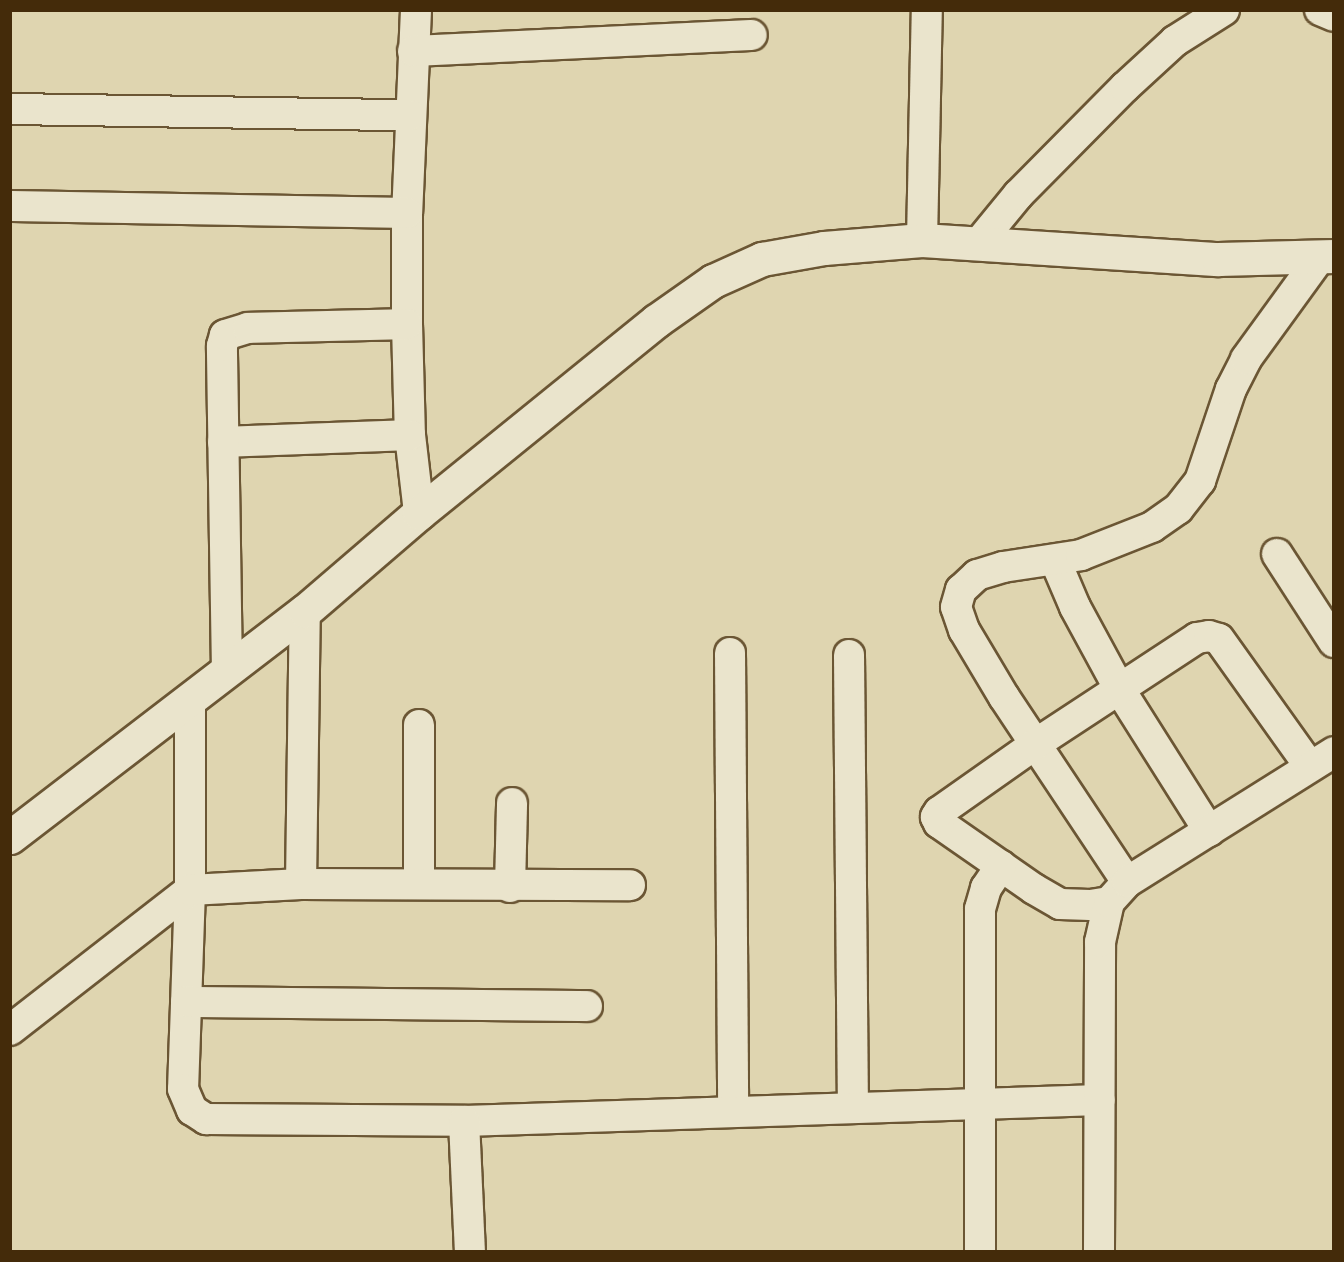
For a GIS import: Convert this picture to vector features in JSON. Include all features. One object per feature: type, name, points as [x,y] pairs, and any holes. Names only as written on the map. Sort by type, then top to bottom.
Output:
[{"type":"street","points":[[416,10],[407,213],[407,324],[410,435],[419,513]]},
{"type":"street","points":[[922,240],[927,10]]},
{"type":"street","points":[[976,244],[1018,195],[1125,87],[1175,41],[1224,10]]},
{"type":"street","points":[[1320,10],[1334,16]]},
{"type":"street","points":[[413,51],[752,35]]},
{"type":"street","points":[[10,109],[410,115]]},
{"type":"street","points":[[10,206],[407,213]]},
{"type":"street","points":[[10,837],[190,702],[305,611],[419,513],[656,321],[713,281],[762,259],[793,252],[922,240],[1218,259],[1327,257]]},
{"type":"street","points":[[1099,1251],[1100,942],[1118,892],[1034,745],[964,630],[956,607],[961,590],[977,575],[1003,567],[1081,555],[1152,527],[1178,509],[1200,481],[1231,389],[1246,359],[1327,257]]},
{"type":"street","points":[[227,672],[222,346],[225,335],[248,328],[407,324]]},
{"type":"street","points":[[223,442],[410,435]]},
{"type":"street","points":[[1277,554],[1334,642]]},
{"type":"street","points":[[1055,560],[1075,607],[1120,690],[1209,831]]},
{"type":"street","points":[[301,884],[305,611]]},
{"type":"street","points":[[1209,636],[1219,639],[1322,759],[1118,892],[1090,905],[1060,904],[939,823],[936,817],[939,812],[1034,745],[1120,690],[1197,638],[1209,636]]},
{"type":"street","points":[[730,653],[733,1112]]},
{"type":"street","points":[[849,655],[853,1108]]},
{"type":"street","points":[[190,702],[190,890],[183,1089],[192,1110],[206,1119],[464,1121],[1100,1100]]},
{"type":"street","points":[[419,725],[419,884]]},
{"type":"street","points":[[510,887],[512,803]]},
{"type":"street","points":[[980,1251],[978,1104],[980,909],[986,888],[1001,866]]},
{"type":"street","points":[[10,1030],[190,890],[301,884],[510,887],[630,885]]},
{"type":"street","points":[[186,1002],[587,1006]]},
{"type":"street","points":[[464,1121],[470,1251]]}]
